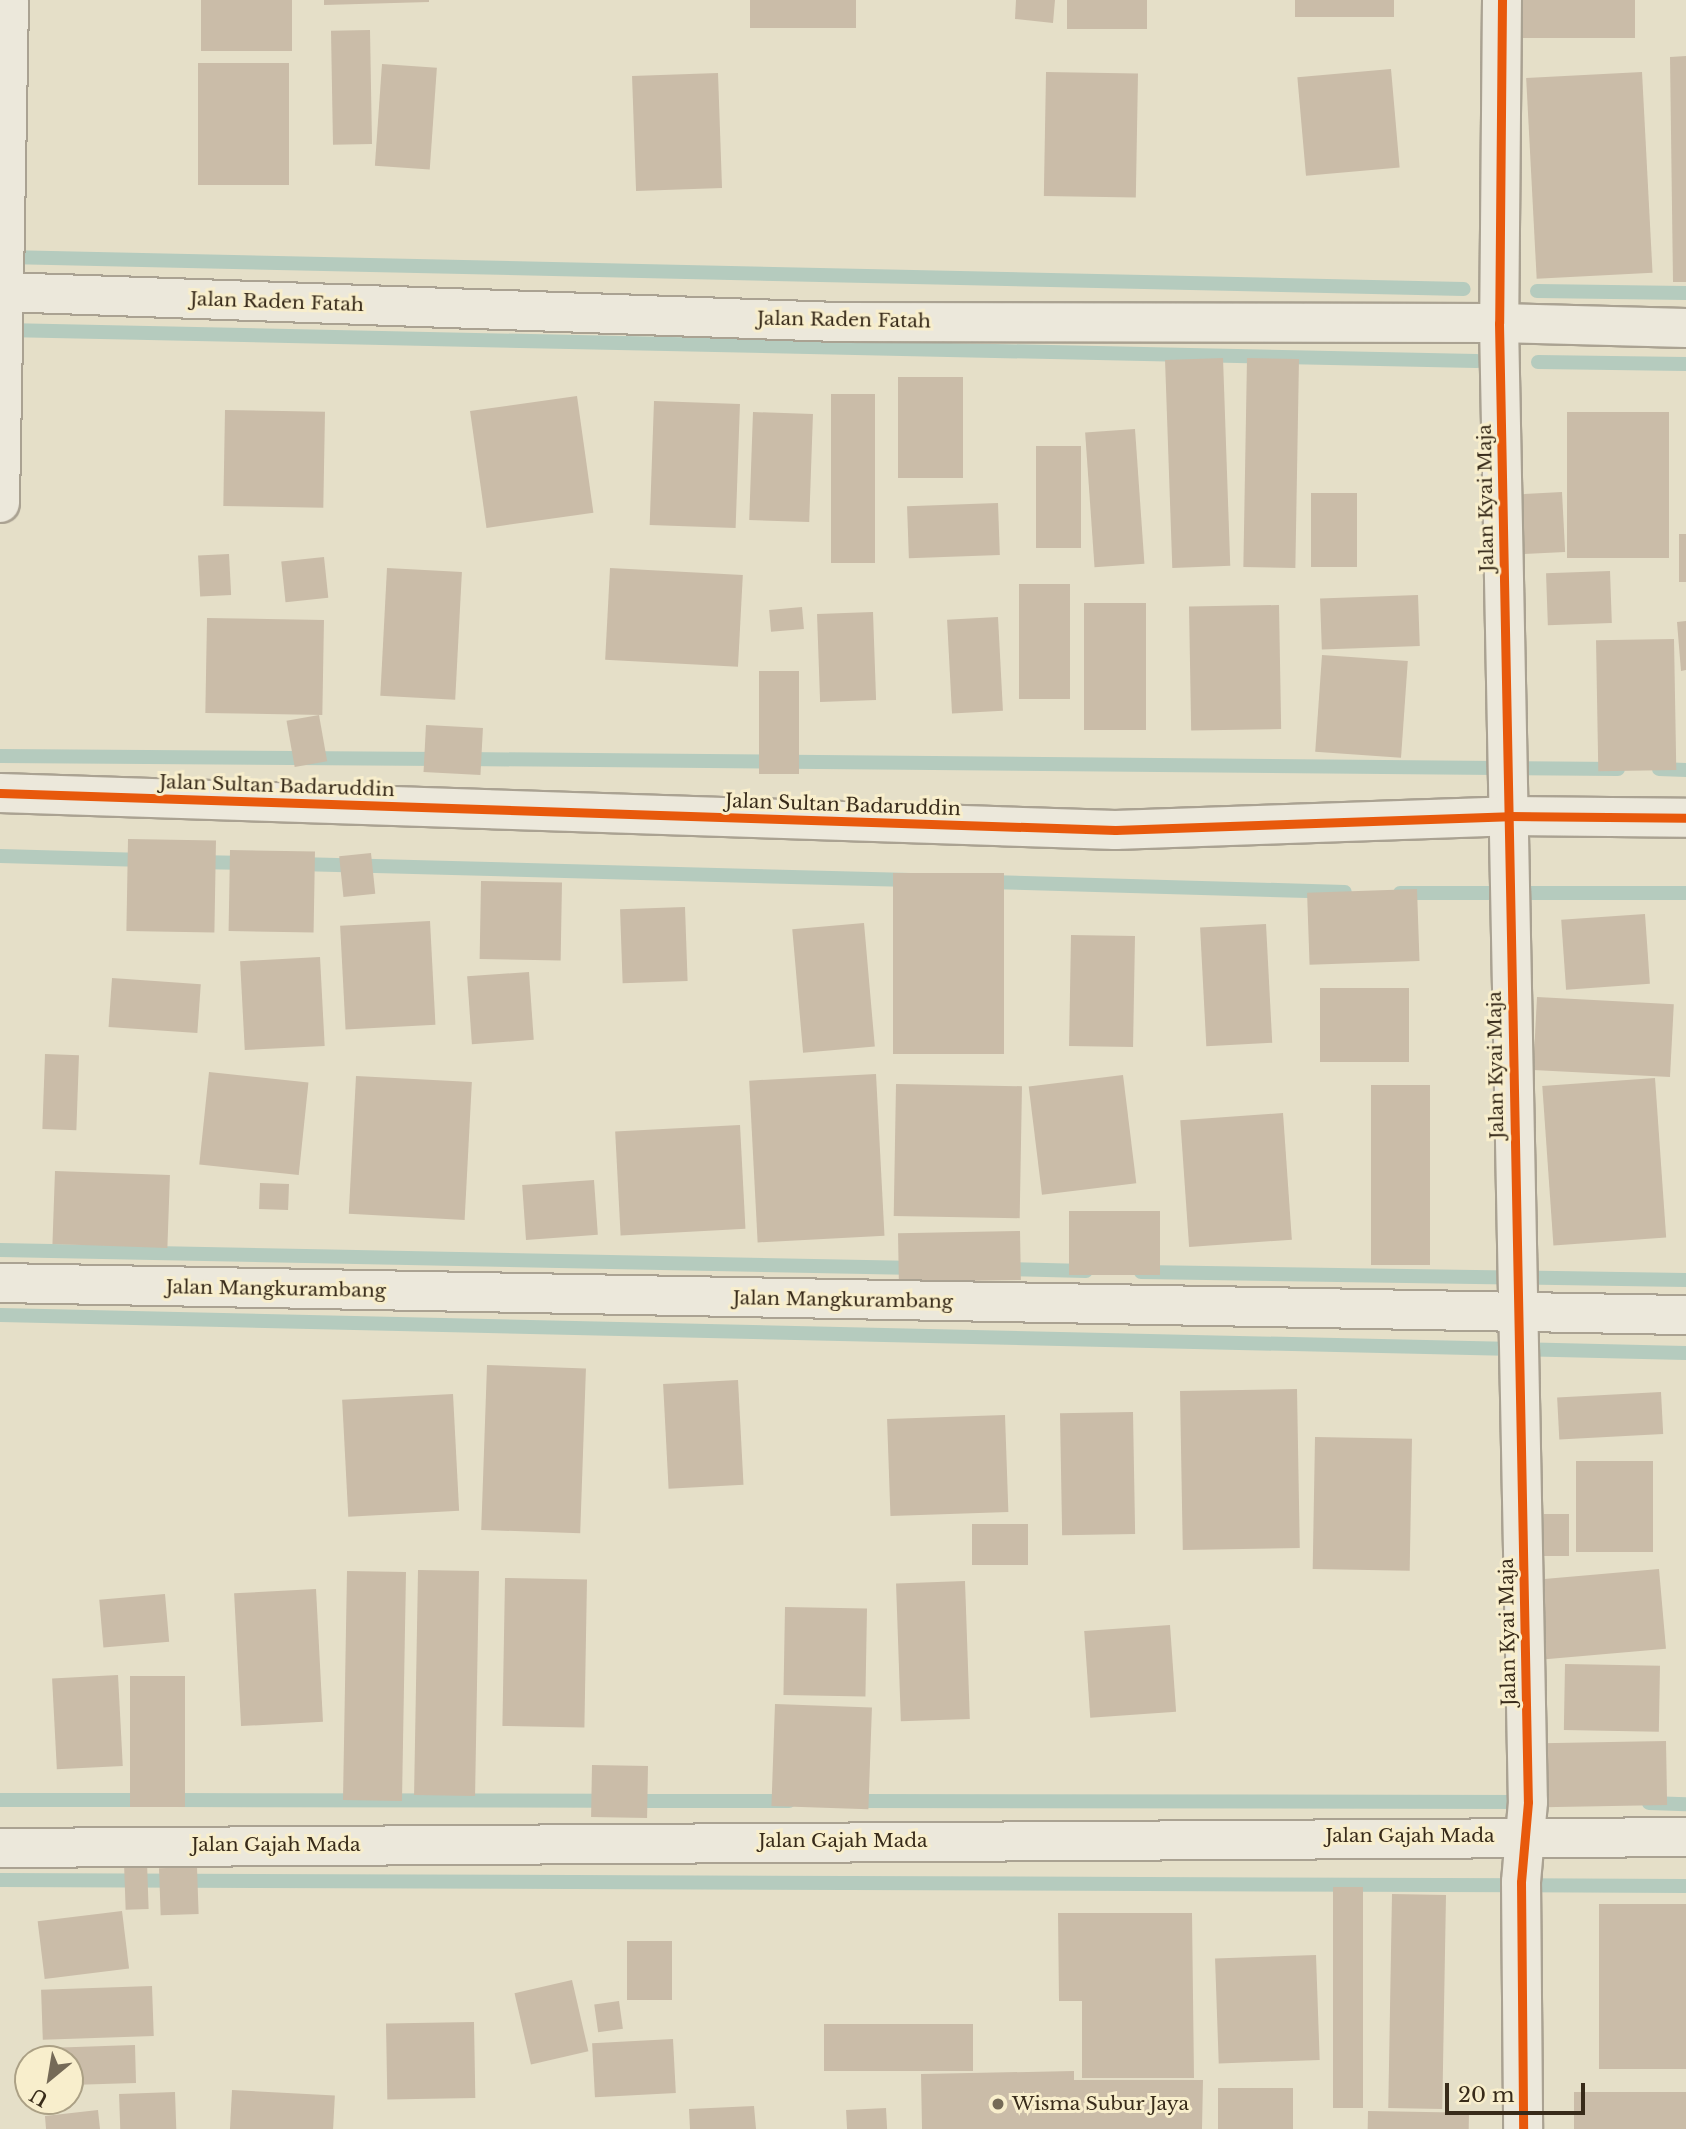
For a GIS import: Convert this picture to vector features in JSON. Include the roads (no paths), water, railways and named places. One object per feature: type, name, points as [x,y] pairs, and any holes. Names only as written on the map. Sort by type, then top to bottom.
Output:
[{"type":"street","name":"Jalan Kyai Maja","points":[[1502,0],[1499,323],[1520,1313],[1525,1835],[1521,1882],[1523,2129]]},
{"type":"street","points":[[0,503],[6,1]]},
{"type":"street","name":"Jalan Raden Fatah","points":[[3,292],[838,322],[1499,323],[1686,328]]},
{"type":"street","name":"Jalan Sultan Badaruddin","points":[[0,793],[1115,830],[1509,816],[1686,818]]},
{"type":"street","name":"Jalan Mangkurambang","points":[[0,1283],[1686,1315]]},
{"type":"street","name":"Jalan Gajah Mada","points":[[0,1848],[1525,1835],[1686,1837]]},
{"type":"waterway","points":[[6,257],[1464,289]]},
{"type":"waterway","points":[[1537,291],[1686,293]]},
{"type":"waterway","points":[[5,330],[1477,361]]},
{"type":"waterway","points":[[1538,362],[1686,364]]},
{"type":"waterway","points":[[0,756],[442,759]]},
{"type":"waterway","points":[[466,759],[1618,769]]},
{"type":"waterway","points":[[1659,769],[1686,770]]},
{"type":"waterway","points":[[0,856],[145,860]]},
{"type":"waterway","points":[[197,862],[247,863]]},
{"type":"waterway","points":[[298,864],[911,880]]},
{"type":"waterway","points":[[988,882],[1345,892]]},
{"type":"waterway","points":[[1400,893],[1686,893]]},
{"type":"waterway","points":[[0,1250],[918,1268]]},
{"type":"waterway","points":[[1001,1269],[1086,1271]]},
{"type":"waterway","points":[[1141,1272],[1686,1280]]},
{"type":"waterway","points":[[0,1315],[1686,1353]]},
{"type":"waterway","points":[[0,1800],[148,1800]]},
{"type":"waterway","points":[[168,1800],[610,1801]]},
{"type":"waterway","points":[[630,1801],[789,1801]]},
{"type":"waterway","points":[[851,1801],[1527,1802]]},
{"type":"waterway","points":[[1649,1803],[1686,1804]]},
{"type":"waterway","points":[[0,1880],[1686,1886]]},
{"type":"place","name":"Wisma Subur Jaya","points":[[998,2104]]}]
